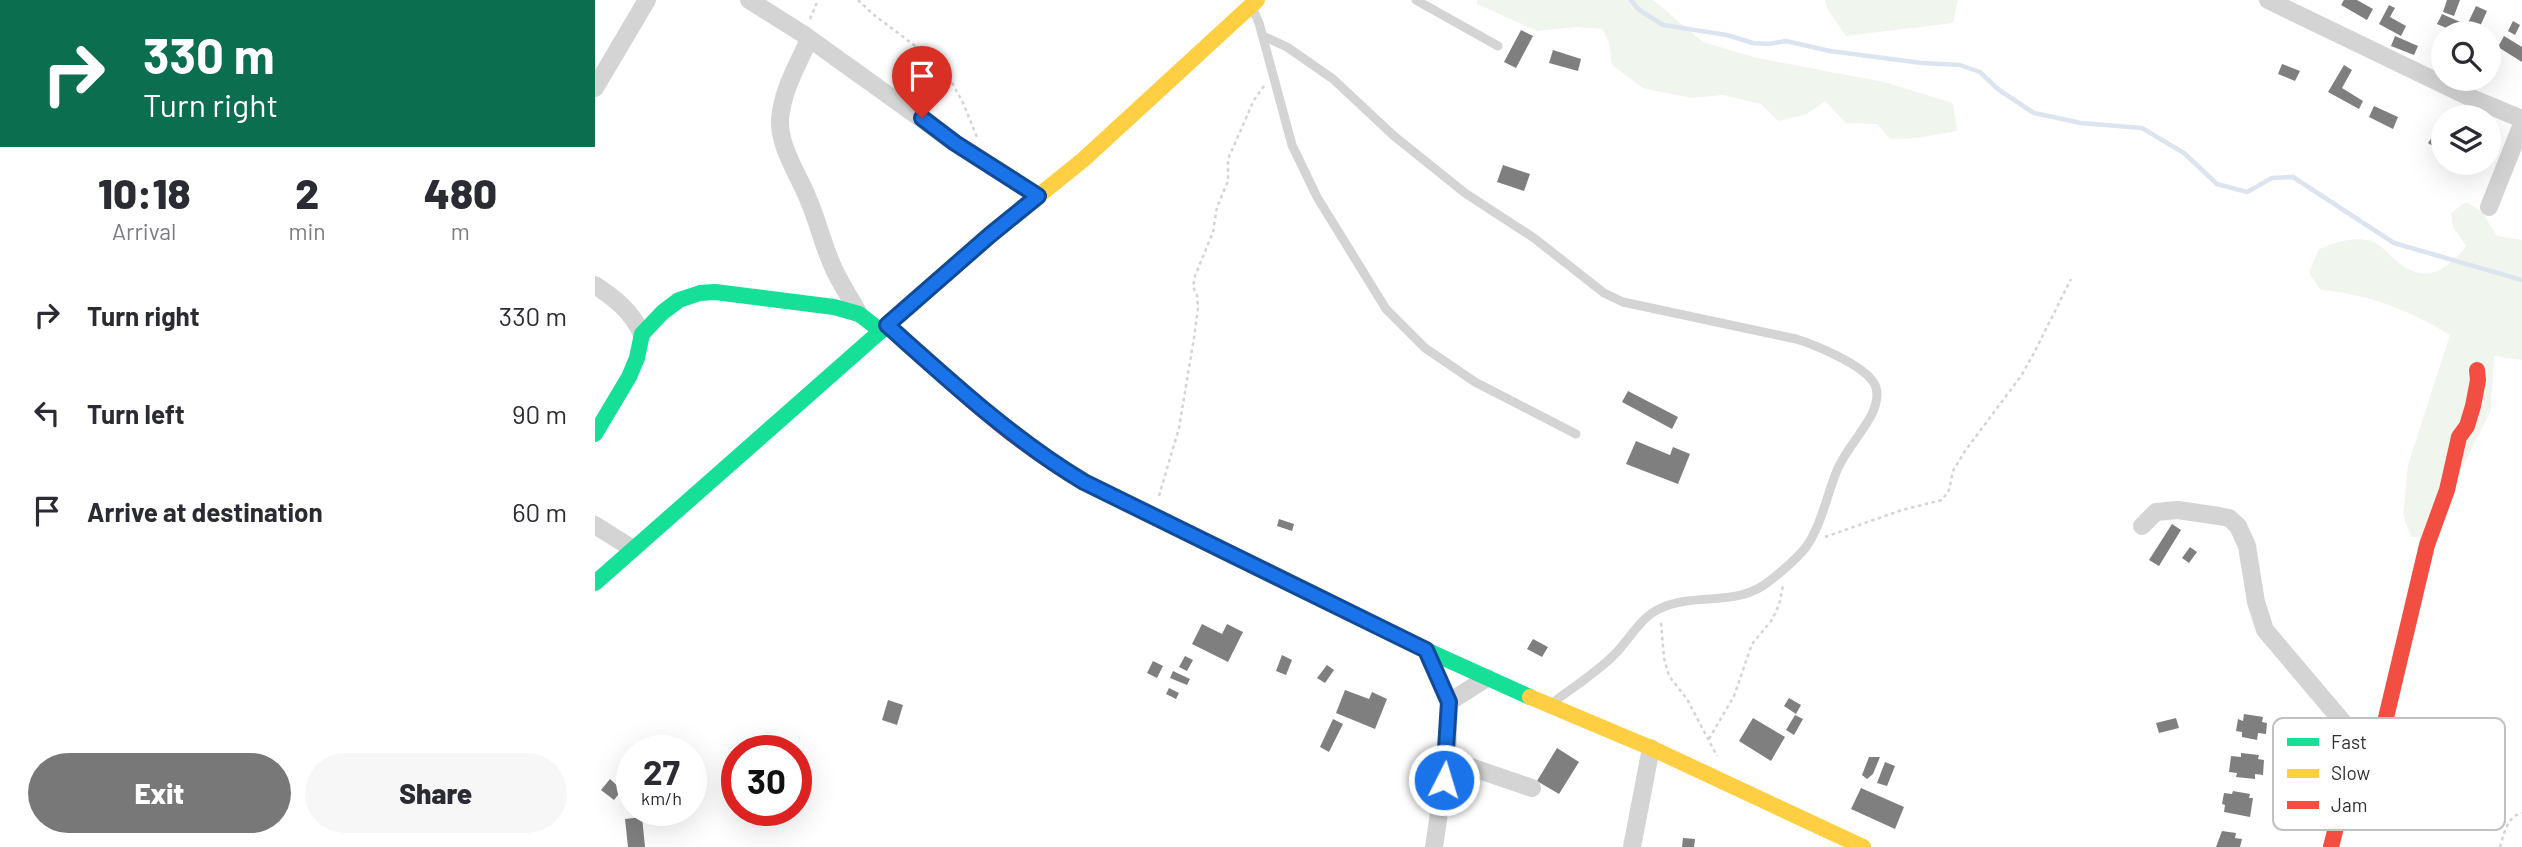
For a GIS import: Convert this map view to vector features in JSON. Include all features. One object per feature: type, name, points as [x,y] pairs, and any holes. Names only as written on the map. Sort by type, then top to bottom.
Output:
[{"type":"street","points":[[595,89],[647,0]]},
{"type":"street","points":[[749,0],[806,36],[955,143],[1038,196]]},
{"type":"street","points":[[2267,0],[2522,121],[2489,207]]},
{"type":"street","points":[[595,583],[990,235],[1084,159],[1254,3]]},
{"type":"street","points":[[806,36],[796,71],[782,101],[780,123],[790,161],[810,203],[833,268],[859,314]]},
{"type":"street","points":[[595,285],[621,303],[634,317],[642,334]]},
{"type":"street","points":[[595,434],[629,377],[637,358],[642,334],[663,312],[680,300],[700,293],[715,292],[834,307],[859,314],[884,328],[1017,437],[1084,482],[1426,650],[1651,748],[1863,847]]},
{"type":"street","points":[[2386,718],[2427,545],[2453,468],[2459,437],[2467,426],[2473,406],[2477,370]]},
{"type":"street","points":[[2142,526],[2156,512],[2178,510],[2229,518],[2238,526],[2247,546],[2256,603],[2265,630],[2339,718]]},
{"type":"street","points":[[595,525],[633,549]]},
{"type":"street","points":[[1426,650],[1449,702],[1447,759],[1434,847]]},
{"type":"street","points":[[1449,702],[1487,678]]},
{"type":"street","points":[[1632,847],[1651,748]]},
{"type":"street","points":[[1447,759],[1532,788]]},
{"type":"street","points":[[2331,847],[2335,830]]},
{"type":"lane","points":[[1416,0],[1498,46]]},
{"type":"lane","points":[[1254,3],[1292,145],[1363,275],[1386,309],[1425,348],[1475,382],[1576,434]]},
{"type":"lane","points":[[1263,36],[1287,47],[1333,79],[1405,145],[1465,193],[1534,238],[1604,293],[1623,302],[1796,339],[1832,353],[1875,384],[1876,405],[1867,424],[1838,467],[1808,542],[1786,566],[1756,592],[1743,596],[1697,600],[1659,609],[1641,623],[1613,656],[1550,705]]},
{"type":"path","points":[[806,36],[818,0]]},
{"type":"path","points":[[858,0],[948,75],[977,137],[982,142]]},
{"type":"path","points":[[1169,525],[1159,506],[1159,497],[1179,428],[1194,338],[1198,308],[1193,287],[1195,276],[1213,232],[1217,207],[1228,181],[1229,159],[1254,100],[1273,76]]},
{"type":"path","points":[[1808,542],[1902,510],[1942,500],[1949,490],[1953,471],[1965,451],[2021,376],[2071,279]]},
{"type":"path","points":[[1708,740],[1734,696],[1752,644],[1772,620],[1779,605],[1786,566]]},
{"type":"path","points":[[1659,609],[1668,676],[1687,699],[1721,763]]},
{"type":"path","points":[[2500,847],[2510,820],[2522,813]]},
{"type":"shaded area","points":[[1477,0],[1653,0],[1703,42],[1757,58],[1884,82],[1953,103],[1957,131],[1917,138],[1890,139],[1877,124],[1846,123],[1825,101],[1807,114],[1778,121],[1761,104],[1723,95],[1691,98],[1643,88],[1612,65],[1609,43],[1602,29],[1576,27],[1537,31],[1477,4]]},
{"type":"shaded area","points":[[1825,0],[1958,0],[1953,23],[1846,36],[1828,10]]},
{"type":"shaded area","points":[[2466,202],[2482,212],[2497,236],[2522,240],[2522,360],[2494,356],[2491,410],[2428,536],[2411,537],[2403,515],[2408,465],[2450,335],[2388,305],[2356,295],[2321,290],[2309,273],[2319,249],[2358,239],[2375,242],[2414,271],[2433,273],[2450,263],[2466,246],[2453,227],[2451,213]]},
{"type":"building","points":[[2344,0],[2357,0],[2373,9],[2367,20],[2341,5]]},
{"type":"building","points":[[2447,0],[2460,0],[2454,16],[2443,12]]},
{"type":"building","points":[[2389,5],[2395,8],[2390,17],[2406,26],[2401,36],[2379,24]]},
{"type":"building","points":[[2476,6],[2487,11],[2482,21],[2469,21]]},
{"type":"building","points":[[2442,14],[2458,21],[2438,21]]},
{"type":"building","points":[[2513,21],[2520,25],[2515,35],[2508,31]]},
{"type":"building","points":[[1521,30],[1533,36],[1516,68],[1504,62]]},
{"type":"building","points":[[2395,36],[2418,46],[2414,55],[2391,46]]},
{"type":"building","points":[[2504,36],[2522,47],[2522,62],[2501,49]]},
{"type":"building","points":[[1553,50],[1581,59],[1578,71],[1549,63]]},
{"type":"building","points":[[2282,64],[2300,71],[2295,81],[2278,74]]},
{"type":"building","points":[[2344,65],[2352,70],[2342,88],[2363,101],[2359,109],[2328,92]]},
{"type":"building","points":[[2374,106],[2398,117],[2393,129],[2369,117]]},
{"type":"building","points":[[1503,165],[1530,174],[1524,191],[1497,182]]},
{"type":"building","points":[[1628,391],[1678,417],[1672,429],[1622,402]]},
{"type":"building","points":[[1636,441],[1670,455],[1673,447],[1690,454],[1678,484],[1626,464]]},
{"type":"building","points":[[1279,519],[1294,524],[1292,531],[1277,526]]},
{"type":"building","points":[[2172,524],[2181,530],[2159,566],[2149,560]]},
{"type":"building","points":[[2190,547],[2197,552],[2189,563],[2182,558]]},
{"type":"building","points":[[1202,624],[1222,634],[1227,624],[1243,632],[1228,662],[1192,644]]},
{"type":"building","points":[[1533,639],[1548,647],[1542,657],[1527,649]]},
{"type":"building","points":[[1282,655],[1292,660],[1286,675],[1276,671]]},
{"type":"building","points":[[1185,656],[1193,660],[1187,671],[1179,667]]},
{"type":"building","points":[[1153,661],[1163,666],[1157,678],[1147,673]]},
{"type":"building","points":[[1327,665],[1334,670],[1325,683],[1317,678]]},
{"type":"building","points":[[1173,671],[1190,679],[1187,685],[1170,678]]},
{"type":"building","points":[[1169,688],[1179,693],[1176,699],[1166,694]]},
{"type":"building","points":[[1345,690],[1369,699],[1372,692],[1387,699],[1375,729],[1336,713]]},
{"type":"building","points":[[1789,698],[1801,705],[1796,714],[1784,706]]},
{"type":"building","points":[[888,700],[903,705],[897,725],[882,720]]},
{"type":"building","points":[[2244,714],[2263,717],[2262,722],[2267,723],[2266,734],[2258,733],[2257,740],[2242,737],[2242,732],[2236,731],[2238,719],[2243,721]]},
{"type":"building","points":[[1795,715],[1803,719],[1794,735],[1786,730]]},
{"type":"building","points":[[1753,718],[1785,737],[1771,761],[1739,741]]},
{"type":"building","points":[[2176,718],[2179,728],[2159,733],[2156,723]]},
{"type":"building","points":[[1333,719],[1343,724],[1329,752],[1320,747]]},
{"type":"building","points":[[1557,748],[1579,762],[1559,794],[1537,781]]},
{"type":"building","points":[[2241,753],[2259,755],[2258,759],[2264,760],[2263,775],[2255,774],[2255,779],[2236,777],[2237,773],[2229,772],[2231,756],[2241,757]]},
{"type":"building","points":[[1869,757],[1880,757],[1873,774],[1867,779],[1862,775]]},
{"type":"building","points":[[1885,762],[1895,766],[1887,786],[1877,783]]},
{"type":"building","points":[[610,779],[616,784],[616,798],[614,800],[601,790]]},
{"type":"building","points":[[1861,788],[1904,807],[1895,829],[1851,809]]},
{"type":"building","points":[[2233,791],[2250,794],[2249,798],[2253,798],[2250,817],[2224,812],[2224,793],[2232,794]]},
{"type":"building","points":[[626,826],[643,826],[645,847],[628,847]]},
{"type":"building","points":[[2222,831],[2236,833],[2235,838],[2242,839],[2240,847],[2216,847]]},
{"type":"building","points":[[1683,838],[1695,839],[1694,847],[1682,847]]},
{"type":"waterway","points":[[1631,0],[1638,9],[1663,25],[1727,35],[1753,43],[1786,41],[1830,51],[1960,65],[1980,72],[1999,90],[2034,113],[2081,123],[2142,128],[2184,153],[2217,184],[2247,192],[2272,178],[2293,177],[2394,243],[2522,280]]},
{"type":"traffic: fast","points":[[595,434],[629,377],[637,358],[642,334],[679,300],[700,293],[715,292],[834,307],[859,314],[881,331]]},
{"type":"traffic: fast","points":[[595,583],[908,307]]},
{"type":"traffic: fast","points":[[1137,508],[1426,650],[1530,697]]},
{"type":"traffic: slow","points":[[908,307],[990,235],[1084,159],[1257,0]]},
{"type":"traffic: slow","points":[[1530,697],[1651,748],[1863,847]]},
{"type":"traffic: jam","points":[[887,325],[981,409],[1031,448],[1084,482],[1137,508]]},
{"type":"traffic: jam","points":[[2386,718],[2427,545],[2447,490],[2459,437],[2467,426],[2473,406],[2477,370]]},
{"type":"traffic: jam","points":[[2331,847],[2335,830]]},
{"type":"route","points":[[922,118],[955,143],[1038,196],[887,325],[1017,437],[1084,482],[1426,650],[1449,702],[1444,780]]}]
